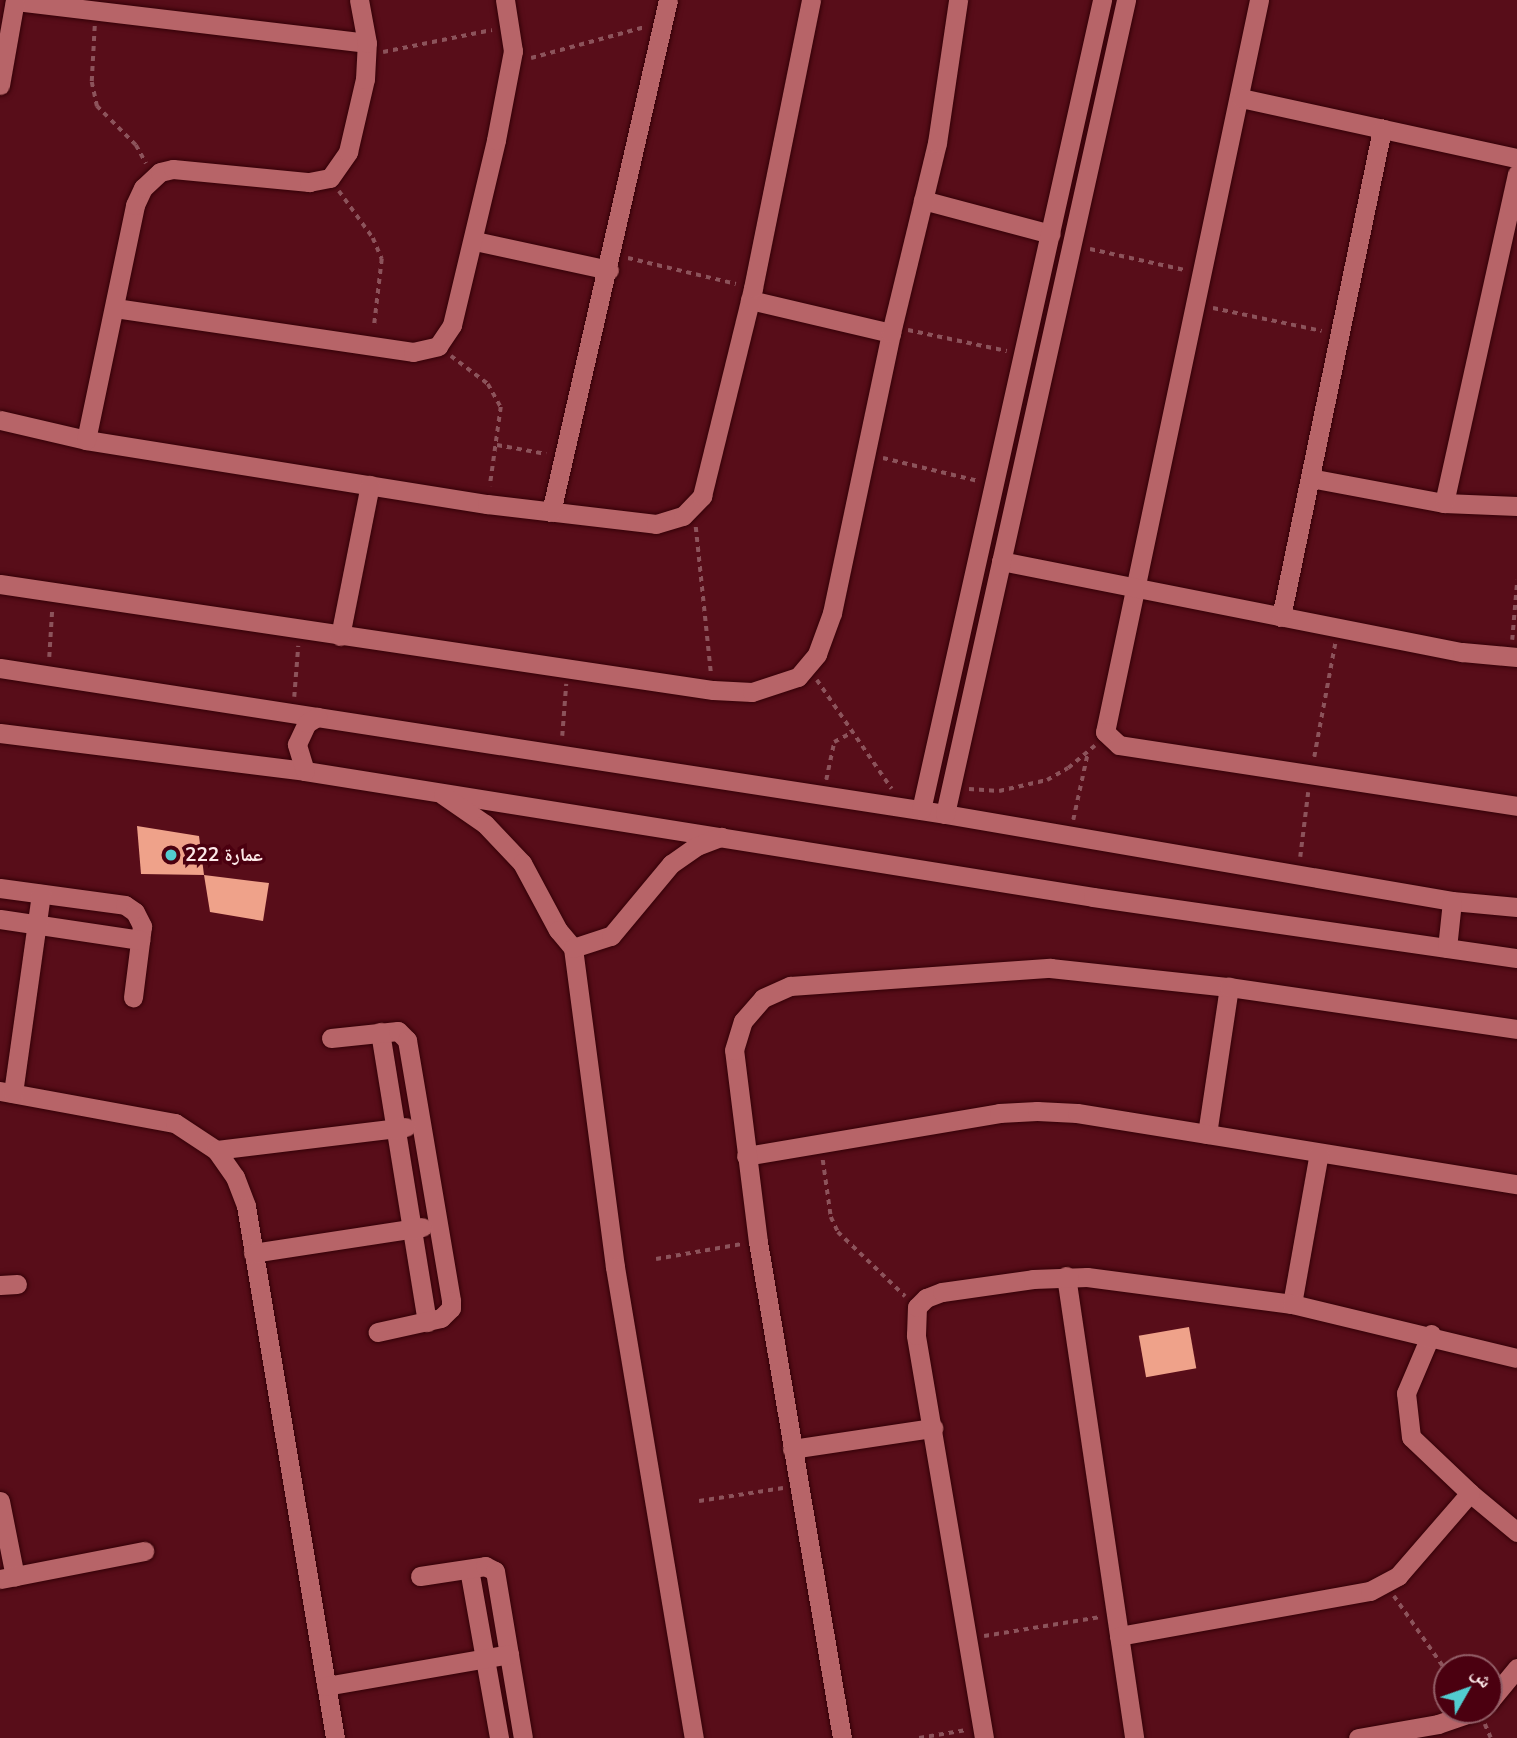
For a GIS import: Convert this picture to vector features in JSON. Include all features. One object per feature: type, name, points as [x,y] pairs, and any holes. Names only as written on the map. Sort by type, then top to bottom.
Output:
[{"type":"street","points":[[0,85],[15,0],[367,49]]},
{"type":"street","points":[[86,440],[135,205],[150,180],[173,169],[309,182],[330,178],[348,152],[367,49],[359,0]]},
{"type":"street","points":[[115,308],[413,352],[438,346],[452,325],[475,241],[511,64],[513,26],[505,0]]},
{"type":"street","points":[[551,512],[668,0]]},
{"type":"street","points":[[0,421],[86,440],[487,504],[656,524],[683,516],[694,508],[702,496],[751,294],[811,0]]},
{"type":"street","points":[[0,584],[568,672],[713,690],[752,692],[798,677],[808,667],[832,613],[892,330],[937,143],[958,0]]},
{"type":"street","points":[[913,809],[1011,408],[1102,0]]},
{"type":"street","points":[[945,814],[1126,0]]},
{"type":"street","points":[[1259,0],[1198,304],[1105,732],[1119,745],[1517,806]]},
{"type":"street","points":[[1081,92],[1104,98]]},
{"type":"street","points":[[1241,98],[1517,158]]},
{"type":"street","points":[[1281,617],[1382,128]]},
{"type":"street","points":[[1444,503],[1517,174]]},
{"type":"street","points":[[923,200],[1051,234]]},
{"type":"street","points":[[475,241],[610,262]]},
{"type":"street","points":[[751,294],[892,330]]},
{"type":"street","points":[[1011,408],[1035,412]]},
{"type":"street","points":[[1310,478],[1444,503],[1517,506]]},
{"type":"street","points":[[340,636],[369,485]]},
{"type":"street","points":[[1001,561],[1338,628],[1514,657]]},
{"type":"street","points":[[0,668],[945,814],[1451,901],[1517,907]]},
{"type":"street","points":[[305,771],[297,744],[307,723],[317,717]]},
{"type":"street","points":[[0,733],[305,771],[724,836],[1107,900],[1517,958]]},
{"type":"street","points":[[440,793],[485,824],[522,863],[558,930],[573,948],[615,1267],[694,1738]]},
{"type":"street","points":[[573,948],[611,936],[671,864],[697,846],[724,836]]},
{"type":"street","points":[[0,888],[125,905],[141,922],[133,997]]},
{"type":"street","points":[[41,894],[6,1092],[175,1123],[216,1150],[242,1191],[335,1738]]},
{"type":"street","points":[[1447,948],[1451,901]]},
{"type":"street","points":[[0,919],[140,940]]},
{"type":"street","points":[[842,1738],[758,1242],[734,1050],[743,1021],[763,998],[790,986],[1023,967],[1229,987],[1517,1029]]},
{"type":"street","points":[[1207,1134],[1229,987]]},
{"type":"street","points":[[331,1038],[398,1031],[407,1040],[439,1224],[452,1308],[448,1314],[427,1322],[377,1332]]},
{"type":"street","points":[[380,1032],[427,1322]]},
{"type":"street","points":[[746,1156],[999,1113],[1037,1111],[1207,1134],[1517,1184]]},
{"type":"street","points":[[216,1150],[421,1125]]},
{"type":"street","points":[[1292,1304],[1319,1153]]},
{"type":"street","points":[[253,1253],[439,1224]]},
{"type":"street","points":[[1066,1276],[1134,1738]]},
{"type":"street","points":[[983,1732],[916,1335],[917,1307],[942,1292],[1066,1276],[1292,1304],[1431,1334],[1517,1358]]},
{"type":"street","points":[[1431,1334],[1406,1393],[1411,1437],[1470,1493],[1517,1532]]},
{"type":"street","points":[[792,1449],[933,1429]]},
{"type":"street","points":[[1119,1636],[1387,1586],[1470,1493]]},
{"type":"street","points":[[0,1501],[7,1578],[144,1551]]},
{"type":"street","points":[[420,1576],[491,1567],[498,1576],[523,1738]]},
{"type":"street","points":[[469,1569],[499,1738]]},
{"type":"street","points":[[326,1686],[509,1654]]},
{"type":"street","points":[[1503,1685],[1517,1668]]},
{"type":"street","points":[[1358,1738],[1438,1724]]},
{"type":"path","points":[[96,10],[92,82],[97,106],[145,157],[150,180]]},
{"type":"path","points":[[511,64],[664,22]]},
{"type":"path","points":[[367,49],[513,26]]},
{"type":"path","points":[[330,178],[373,238],[382,259],[371,345]]},
{"type":"path","points":[[1072,244],[1204,275]]},
{"type":"path","points":[[610,262],[751,294]]},
{"type":"path","points":[[1198,304],[1339,335]]},
{"type":"path","points":[[892,330],[1023,355]]},
{"type":"path","points":[[438,346],[497,394],[501,407],[487,504]]},
{"type":"path","points":[[497,445],[564,457]]},
{"type":"path","points":[[865,454],[993,485]]},
{"type":"path","points":[[694,508],[713,690]]},
{"type":"path","points":[[1514,657],[1517,580]]},
{"type":"path","points":[[47,674],[53,592]]},
{"type":"path","points":[[1298,875],[1311,774],[1338,628]]},
{"type":"path","points":[[293,713],[299,630]]},
{"type":"path","points":[[808,667],[853,732],[913,809]]},
{"type":"path","points":[[560,754],[568,672]]},
{"type":"path","points":[[823,795],[834,742],[853,732]]},
{"type":"path","points":[[951,785],[987,791],[1023,787],[1068,768],[1087,753],[1105,732]]},
{"type":"path","points":[[1069,836],[1087,753]]},
{"type":"path","points":[[821,1144],[831,1217],[838,1232],[917,1307]]},
{"type":"path","points":[[656,1259],[758,1242]]},
{"type":"path","points":[[699,1502],[799,1486]]},
{"type":"path","points":[[1387,1586],[1434,1654]]},
{"type":"path","points":[[968,1639],[1115,1615]]},
{"type":"path","points":[[919,1738],[983,1732]]},
{"type":"building","name":"عمارة 222","points":[[137,826],[199,836],[204,875],[141,874]]},
{"type":"building","points":[[204,875],[269,883],[263,921],[210,912]]},
{"type":"building","points":[[1189,1327],[1196,1368],[1146,1377],[1139,1336]]},
{"type":"place","name":"عمارة 222","points":[[171,855]]}]
